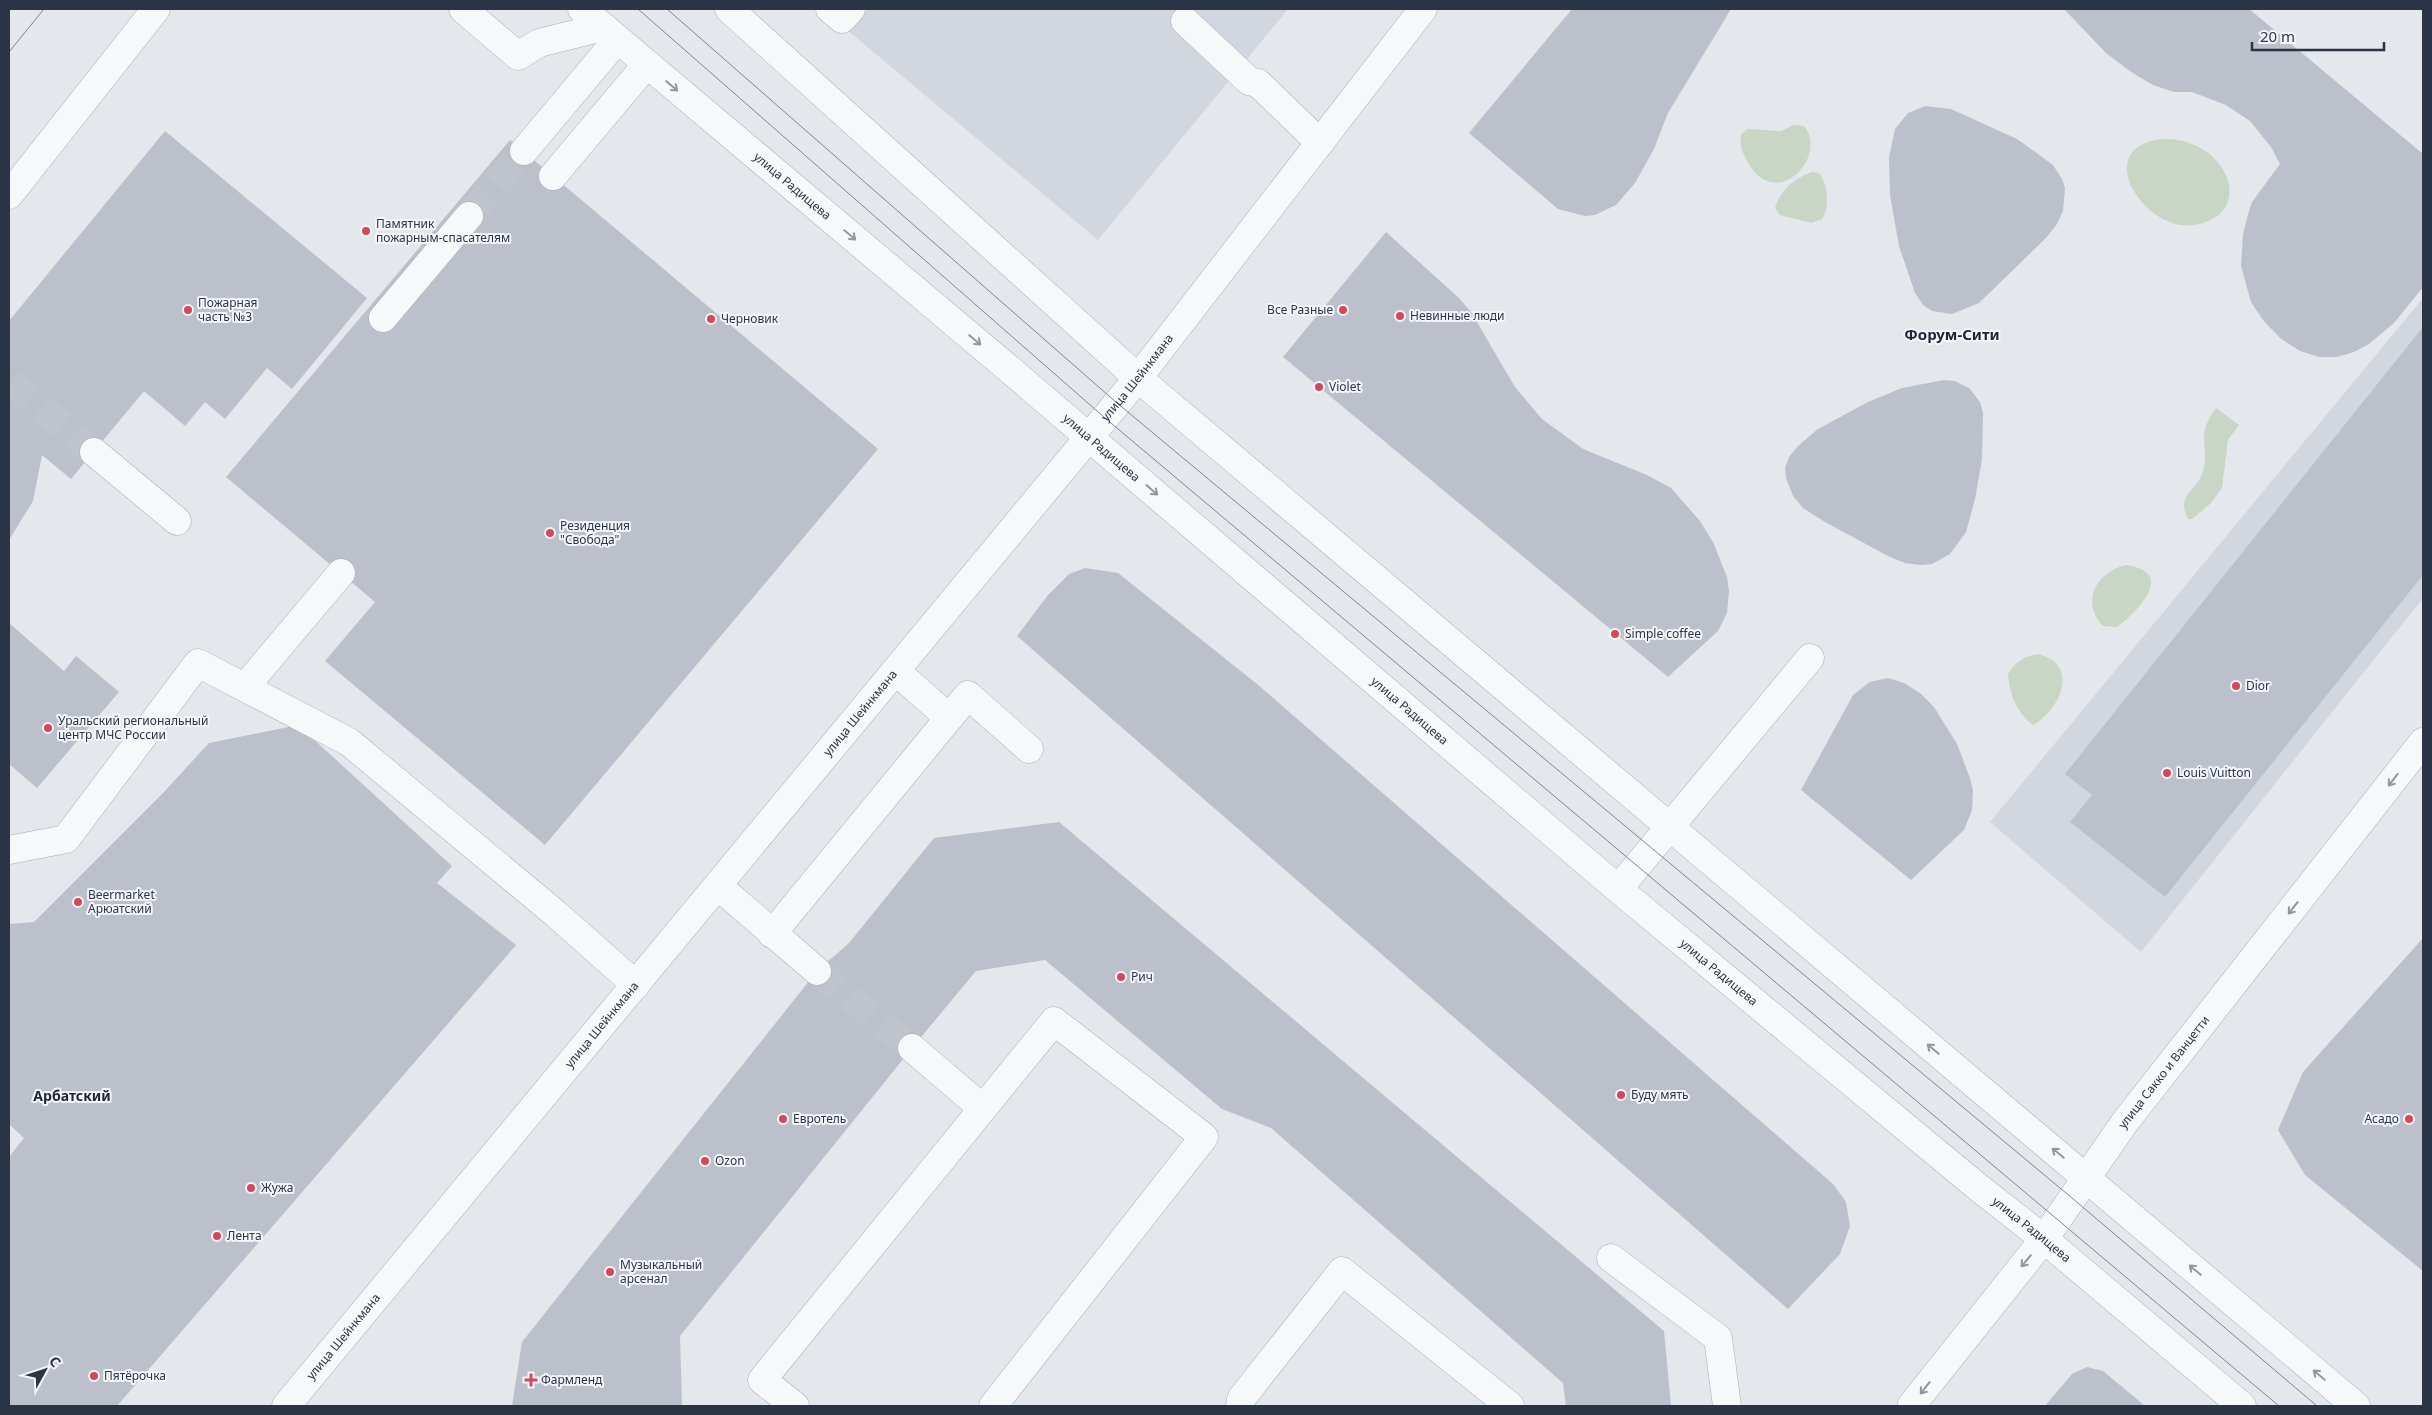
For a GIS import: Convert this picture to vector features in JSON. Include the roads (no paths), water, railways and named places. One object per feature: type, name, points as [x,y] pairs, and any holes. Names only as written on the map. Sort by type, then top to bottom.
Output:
[{"type":"street","points":[[9,195],[156,9]]},
{"type":"street","points":[[463,9],[518,56],[539,43],[610,33]]},
{"type":"street","name":"улица Радищева","points":[[582,9],[1089,437],[1618,889],[1979,1188],[2044,1239],[2242,1406]]},
{"type":"street","points":[[729,9],[1138,378],[2356,1406]]},
{"type":"street","points":[[830,9],[842,19],[851,9]]},
{"type":"street","name":"улица Шейнкмана","points":[[286,1406],[1138,378],[1423,9]]},
{"type":"street","points":[[1185,21],[1249,81],[1258,83],[1320,143]]},
{"type":"street","points":[[524,151],[610,33]]},
{"type":"street","points":[[553,176],[647,64]]},
{"type":"street","points":[[383,318],[469,216]]},
{"type":"street","points":[[94,452],[177,521]]},
{"type":"street","points":[[245,687],[341,574]]},
{"type":"street","points":[[1618,889],[1810,658]]},
{"type":"street","points":[[9,850],[66,839],[198,663],[349,742],[556,914],[636,985]]},
{"type":"street","points":[[896,671],[949,718]]},
{"type":"street","points":[[772,934],[968,695],[1029,749]]},
{"type":"street","name":"улица Сакко и Ванцетти","points":[[1911,1406],[2044,1239],[2131,1115],[2423,742]]},
{"type":"street","points":[[718,886],[817,971]]},
{"type":"street","points":[[795,1406],[762,1380],[1054,1020],[1204,1137],[993,1406]]},
{"type":"street","points":[[912,1048],[982,1108]]},
{"type":"street","points":[[1611,1258],[1718,1338],[1727,1406]]},
{"type":"street","points":[[1240,1406],[1241,1399],[1342,1271],[1510,1406]]},
{"type":"tunnel","points":[[469,216],[524,151]]},
{"type":"tunnel","points":[[9,381],[94,452]]},
{"type":"tunnel","points":[[817,971],[912,1048]]},
{"type":"tram line","points":[[9,52],[44,9]]},
{"type":"tram line","points":[[638,9],[1105,418],[2279,1406]]},
{"type":"tram line","points":[[667,9],[1117,403],[2072,1198],[2317,1406]]},
{"type":"place","name":"Памятник пожарным-спасателям","points":[[366,231]]},
{"type":"place","name":"Пожарная часть №3","points":[[188,310]]},
{"type":"place","name":"Все Разные","points":[[1343,310]]},
{"type":"place","name":"Невинные люди","points":[[1400,316]]},
{"type":"place","name":"Черновик","points":[[711,319]]},
{"type":"place","name":"Violet","points":[[1319,387]]},
{"type":"place","name":"Резиденция \"Свобода\"","points":[[550,533]]},
{"type":"place","name":"Simple coffee","points":[[1615,634]]},
{"type":"place","name":"Dior","points":[[2236,686]]},
{"type":"place","name":"Уральский региональный центр МЧС России","points":[[48,728]]},
{"type":"place","name":"Louis Vuitton","points":[[2167,773]]},
{"type":"place","name":"Beermarket Арюатский","points":[[78,902]]},
{"type":"place","name":"Рич","points":[[1121,977]]},
{"type":"place","name":"Буду мять","points":[[1621,1095]]},
{"type":"place","name":"Евротель","points":[[783,1119]]},
{"type":"place","name":"Асадо","points":[[2409,1119]]},
{"type":"place","name":"Ozon","points":[[705,1161]]},
{"type":"place","name":"Жужа","points":[[251,1188]]},
{"type":"place","name":"Лента","points":[[217,1236]]},
{"type":"place","name":"Музыкальный арсенал","points":[[610,1272]]},
{"type":"place","name":"Пятёрочка","points":[[94,1376]]},
{"type":"place","name":"Фармленд","points":[[531,1380]]},
{"type":"district","name":"Форум-Сити","points":[[1952,335]]},
{"type":"district","name":"Арбатский","points":[[72,1096]]}]
